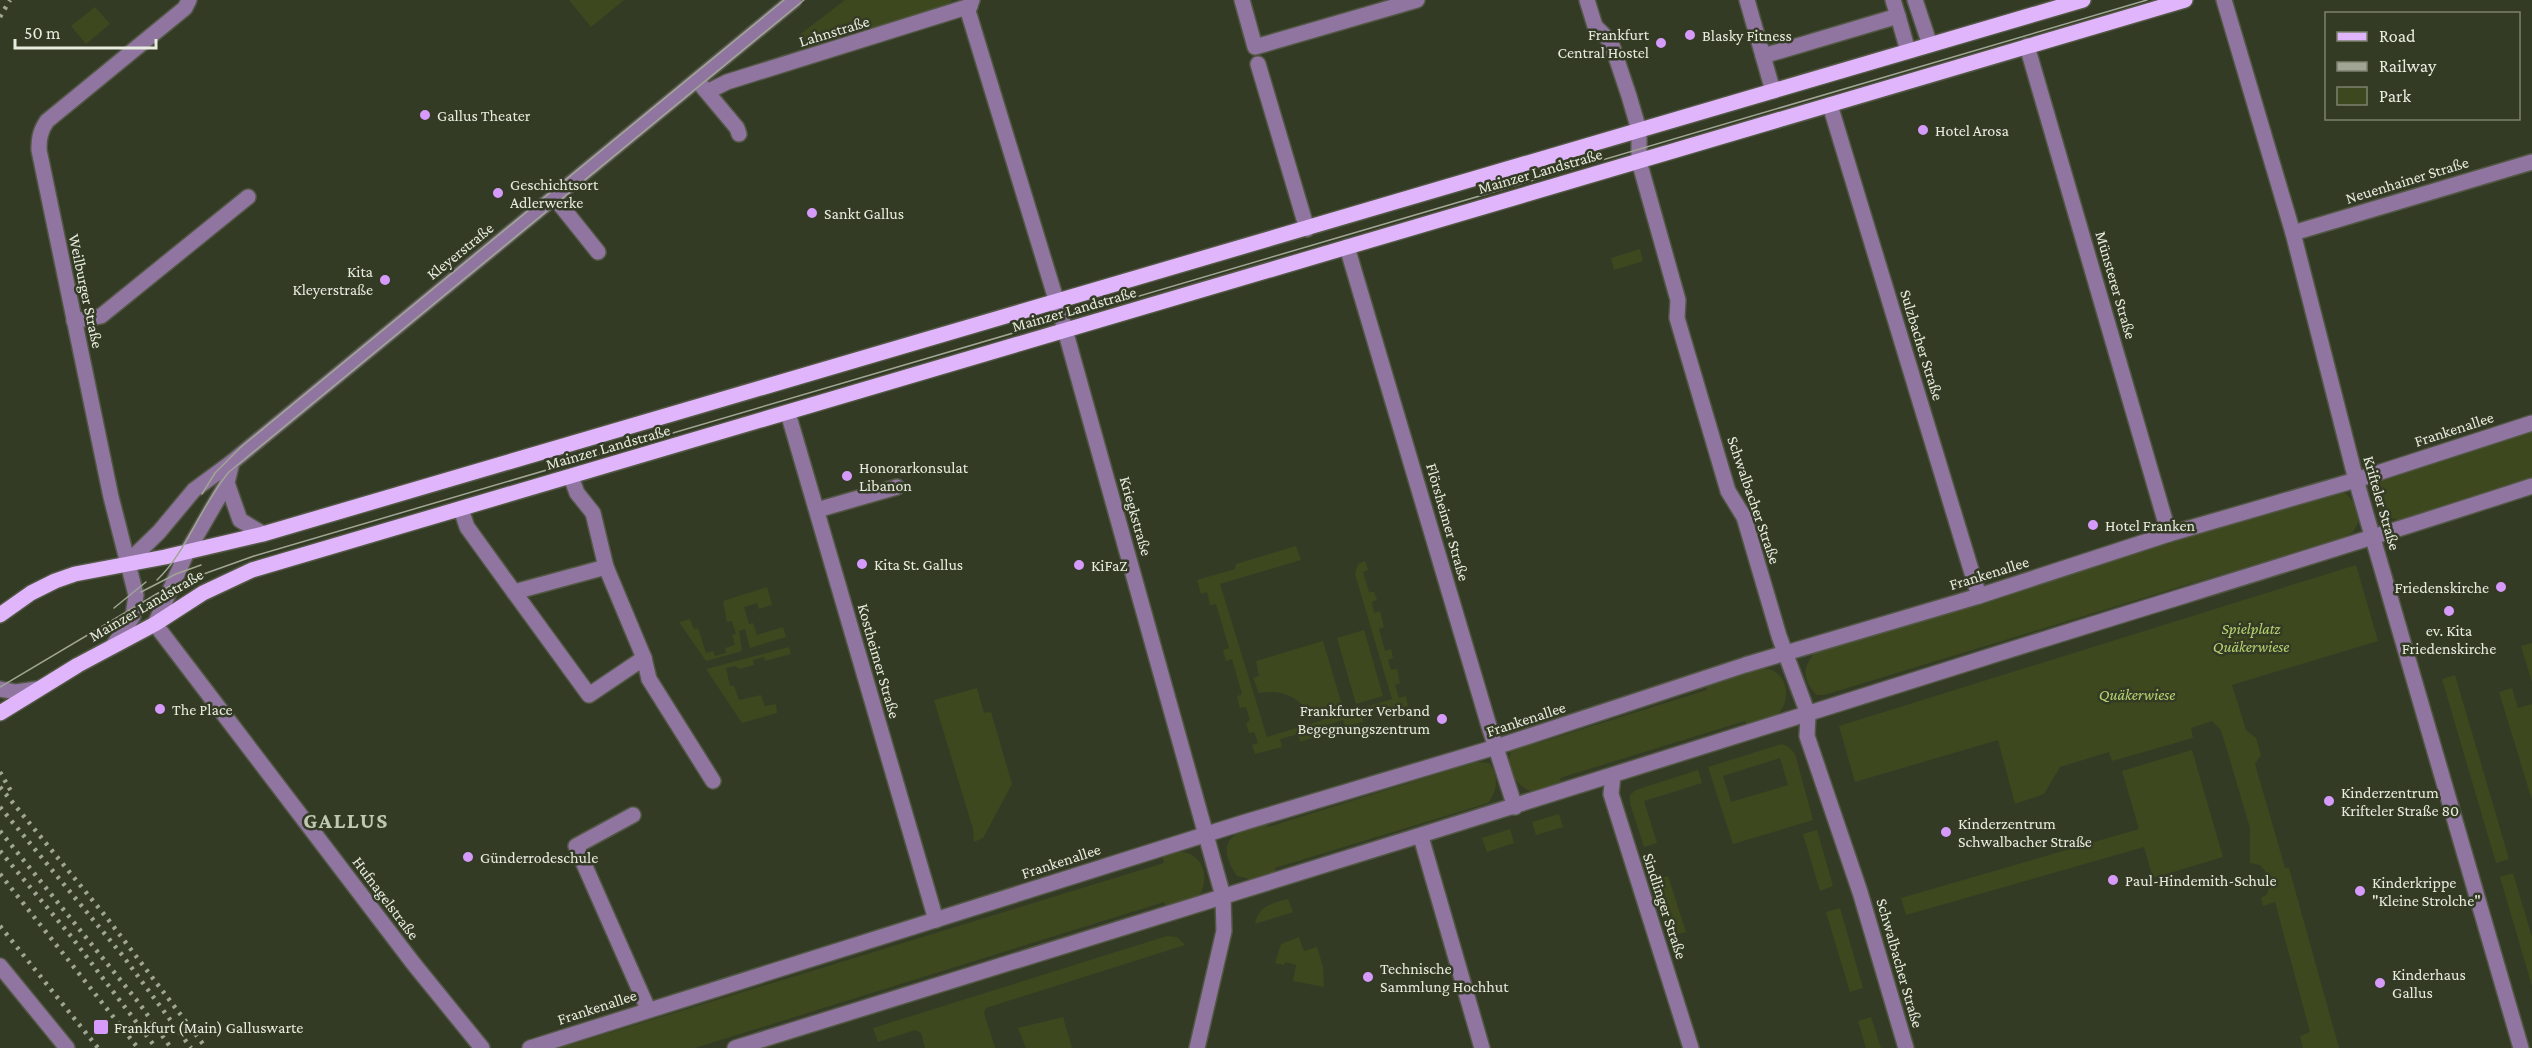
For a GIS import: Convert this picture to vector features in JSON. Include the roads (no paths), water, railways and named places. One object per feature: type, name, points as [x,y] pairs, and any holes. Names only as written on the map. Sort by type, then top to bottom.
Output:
[{"type":"main road","name":"Mainzer Landstraße","points":[[0,615],[31,593],[55,581],[263,534],[2083,0]]},
{"type":"main road","name":"Mainzer Landstraße","points":[[0,713],[37,689],[236,576],[2185,0]]},
{"type":"street","name":"Weilburger Straße","points":[[113,646],[129,625],[136,604],[136,591],[127,563],[74,321],[39,150],[41,129],[46,121],[185,8],[189,0]]},
{"type":"street","name":"Kleyerstraße","points":[[127,563],[159,532],[194,490],[232,462],[794,0]]},
{"type":"street","points":[[1242,0],[1255,47],[1417,0]]},
{"type":"street","name":"Schwalbacher Straße","points":[[1587,0],[1595,26],[1611,42],[1639,130],[1639,161],[1678,300],[1677,318],[1680,329],[1728,490],[1744,517],[1785,653],[1808,714],[1808,736],[1860,892],[1906,1048]]},
{"type":"street","points":[[1747,0],[1773,91]]},
{"type":"street","points":[[1893,0],[1908,51]]},
{"type":"street","points":[[1915,0],[1930,45]]},
{"type":"street","name":"Krifteler Straße","points":[[2224,0],[2293,233],[2356,480],[2521,1048]]},
{"type":"street","name":"Lahnstraße","points":[[709,91],[727,82],[971,3]]},
{"type":"street","name":"Kriegkstraße","points":[[971,3],[968,11],[1065,330],[1208,835],[1223,897],[1224,931],[1197,1048]]},
{"type":"street","points":[[1763,56],[1898,16]]},
{"type":"street","name":"Münsterer Straße","points":[[2027,46],[2169,534]]},
{"type":"street","points":[[1258,64],[1306,228]]},
{"type":"street","points":[[697,80],[739,134]]},
{"type":"street","name":"Sulzbacher Straße","points":[[1830,105],[1979,596]]},
{"type":"street","name":"Neuenhainer Straße","points":[[2293,233],[2532,162]]},
{"type":"street","points":[[74,321],[101,316],[248,197]]},
{"type":"street","points":[[554,197],[598,252]]},
{"type":"street","name":"Flörsheimer Straße","points":[[1347,247],[1515,807]]},
{"type":"street","name":"Kostheimer Straße","points":[[788,413],[936,920]]},
{"type":"street","name":"Frankenallee","points":[[530,1048],[648,1009],[1496,747],[1785,653],[1979,596],[2169,534],[2356,480],[2532,423]]},
{"type":"street","points":[[155,624],[187,552],[227,483],[232,462]]},
{"type":"street","points":[[571,477],[577,494],[593,513],[606,567],[644,658],[649,679],[713,781]]},
{"type":"street","points":[[227,483],[240,520],[263,534]]},
{"type":"street","points":[[735,1048],[1421,837],[2532,486]]},
{"type":"street","points":[[817,510],[897,487]]},
{"type":"street","points":[[461,509],[467,527],[589,695],[644,658]]},
{"type":"street","points":[[514,592],[606,567]]},
{"type":"street","name":"Hufnagelstraße","points":[[155,624],[413,963],[482,1048]]},
{"type":"street","points":[[0,689],[16,692],[37,689]]},
{"type":"street","name":"Sindlinger Straße","points":[[1613,775],[1611,794],[1691,1048]]},
{"type":"street","points":[[633,815],[576,846],[648,1009]]},
{"type":"street","points":[[1421,837],[1482,1048]]},
{"type":"street","points":[[0,966],[67,1048]]},
{"type":"tram line","points":[[202,494],[215,473],[241,447],[784,0]]},
{"type":"tram line","points":[[157,580],[177,556],[210,499],[229,472],[804,0]]},
{"type":"tram line","points":[[0,687],[170,586],[254,556],[2147,0]]},
{"type":"tram line","points":[[141,592],[176,574],[201,565]]},
{"type":"tram line","points":[[114,608],[146,582]]},
{"type":"railway","points":[[0,17],[10,0]]},
{"type":"railway","points":[[0,772],[12,793]]},
{"type":"railway","points":[[0,787],[107,918],[206,1048]]},
{"type":"railway","points":[[0,807],[123,956],[191,1048]]},
{"type":"railway","points":[[0,831],[139,1003],[171,1048]]},
{"type":"railway","points":[[0,851],[70,935],[156,1048]]},
{"type":"railway","points":[[0,874],[138,1048]]},
{"type":"railway","points":[[0,926],[98,1048]]},
{"type":"place","name":"Blasky Fitness","points":[[1690,35]]},
{"type":"place","name":"Frankfurt Central Hostel","points":[[1661,43]]},
{"type":"place","name":"Gallus Theater","points":[[425,115]]},
{"type":"place","name":"Hotel Arosa","points":[[1923,130]]},
{"type":"place","name":"Geschichtsort Adlerwerke","points":[[498,193]]},
{"type":"place","name":"Sankt Gallus","points":[[812,213]]},
{"type":"place","name":"Kita Kleyerstraße","points":[[385,280]]},
{"type":"place","name":"Honorarkonsulat Libanon","points":[[847,476]]},
{"type":"place","name":"Hotel Franken","points":[[2093,525]]},
{"type":"place","name":"Kita St. Gallus","points":[[862,564]]},
{"type":"place","name":"KiFaZ","points":[[1079,565]]},
{"type":"place","name":"Friedenskirche","points":[[2501,587]]},
{"type":"place","name":"ev. Kita Friedenskirche","points":[[2449,611]]},
{"type":"place","name":"The Place","points":[[160,709]]},
{"type":"place","name":"Frankfurter Verband Begegnungszentrum","points":[[1442,719]]},
{"type":"place","name":"Kinderzentrum Krifteler Straße 80","points":[[2329,801]]},
{"type":"place","name":"Kinderzentrum Schwalbacher Straße","points":[[1946,832]]},
{"type":"place","name":"Günderrodeschule","points":[[468,857]]},
{"type":"place","name":"Paul-Hindemith-Schule","points":[[2113,880]]},
{"type":"place","name":"Kinderkrippe \"Kleine Strolche\"","points":[[2360,891]]},
{"type":"place","name":"Technische Sammlung Hochhut","points":[[1368,977]]},
{"type":"place","name":"Kinderhaus Gallus","points":[[2380,983]]},
{"type":"place","name":"Frankfurt (Main) Galluswarte","points":[[101,1027]]},
{"type":"district","name":"GALLUS","points":[[346,820]]},
{"type":"park label","name":"Spielplatz Quäkerwiese","points":[[2251,637]]},
{"type":"park label","name":"Quäkerwiese","points":[[2137,694]]}]
